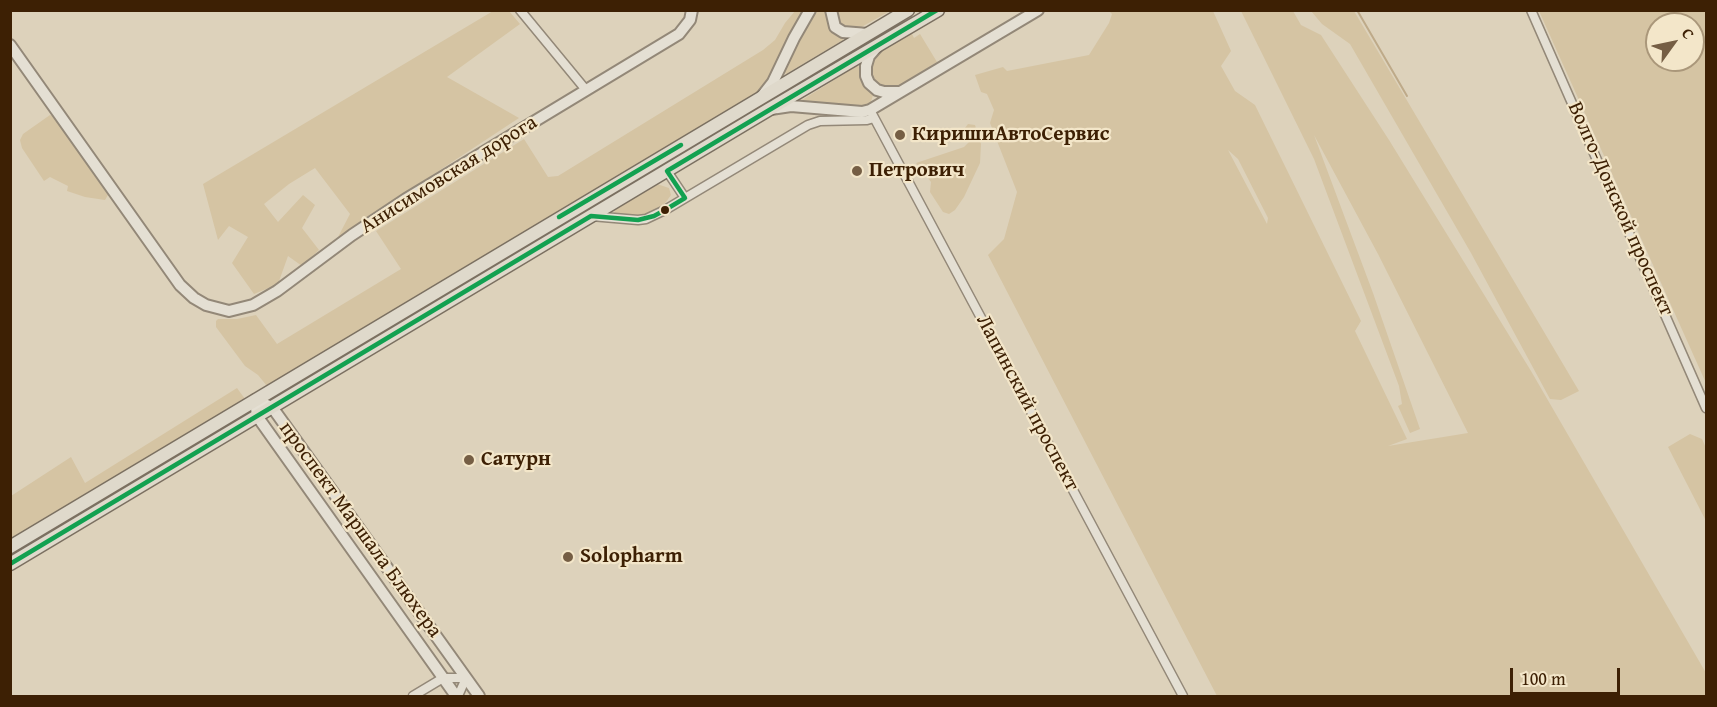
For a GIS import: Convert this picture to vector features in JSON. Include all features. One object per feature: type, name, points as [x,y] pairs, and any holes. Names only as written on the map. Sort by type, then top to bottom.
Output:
[{"type":"main road","points":[[10,547],[908,10]]},
{"type":"main road","points":[[10,564],[938,10]]},
{"type":"street","points":[[520,10],[586,90]]},
{"type":"street","name":"Анисимовская дорога","points":[[10,45],[175,279],[194,298],[218,310],[228,311],[253,305],[277,291],[388,210],[680,34],[690,20],[692,10]]},
{"type":"street","points":[[761,97],[773,82],[810,10]]},
{"type":"street","points":[[831,10],[836,27],[843,32],[868,34]]},
{"type":"street","points":[[591,216],[646,219],[791,134],[820,121],[867,120],[903,92],[1038,10]]},
{"type":"street","name":"Волго-Донской проспект","points":[[1531,10],[1707,408]]},
{"type":"street","points":[[877,47],[869,56],[866,66],[869,83],[877,90],[884,92],[903,92]]},
{"type":"street","points":[[768,110],[791,106],[872,114]]},
{"type":"street","name":"Лапинский проспект","points":[[872,114],[1183,696]]},
{"type":"street","points":[[667,171],[685,198]]},
{"type":"street","name":"проспект Маршала Блюхера","points":[[457,696],[257,416],[255,400],[272,407],[479,696]]},
{"type":"street","points":[[413,696],[443,678],[466,678],[457,696]]},
{"type":"shaded area","points":[[493,11],[509,11],[520,24],[447,77],[519,118],[338,237],[350,214],[315,168],[289,184],[264,204],[278,222],[303,195],[315,205],[302,228],[319,250],[302,266],[288,256],[278,284],[254,294],[232,263],[248,237],[229,226],[218,240],[203,184]]},
{"type":"shaded area","points":[[795,11],[802,11],[773,76],[765,88],[267,386],[258,375],[245,366],[216,327],[218,319],[237,319],[256,315],[277,344],[401,269],[376,231],[524,139],[548,177],[558,176],[763,50],[775,40]]},
{"type":"shaded area","points":[[812,11],[825,11],[828,23],[843,37],[843,40],[786,74],[784,71]]},
{"type":"shaded area","points":[[834,11],[890,11],[856,30],[838,23]]},
{"type":"shaded area","points":[[1109,11],[1213,11],[1231,51],[1221,66],[1235,91],[1255,105],[1361,321],[1355,331],[1407,439],[1388,446],[1468,433],[1378,254],[1314,135],[1373,293],[1420,429],[1410,433],[1398,406],[1402,404],[1399,386],[1314,159],[1241,11],[1293,11],[1301,25],[1321,35],[1389,140],[1531,371],[1706,673],[1706,696],[1217,696],[988,255],[1004,239],[1017,192],[990,123],[994,110],[987,94],[981,92],[975,75],[1003,67],[1007,71],[1089,55],[1112,14]],"holes":[[[1228,150],[1238,159],[1268,218],[1267,224]]]},
{"type":"shaded area","points":[[1311,11],[1354,11],[1579,391],[1561,400],[1550,399],[1471,253],[1350,44],[1322,24]]},
{"type":"shaded area","points":[[1539,11],[1706,11],[1706,383]]},
{"type":"shaded area","points":[[911,32],[914,38],[920,34],[937,62],[897,87],[883,87],[870,73],[872,60],[878,53]]},
{"type":"shaded area","points":[[858,65],[873,95],[870,105],[864,107],[802,100]]},
{"type":"shaded area","points":[[50,115],[53,116],[108,195],[105,200],[67,191],[68,186],[50,177],[44,181],[22,148],[20,140],[23,134]]},
{"type":"shaded area","points":[[968,124],[975,125],[981,144],[980,163],[964,197],[955,210],[949,214],[943,212],[930,192],[931,182],[916,163],[964,147],[970,141],[965,128]]},
{"type":"shaded area","points":[[657,184],[669,188],[671,195],[655,211],[639,216],[615,216],[614,209]]},
{"type":"shaded area","points":[[237,388],[245,399],[11,540],[11,496],[71,457],[85,483]]},
{"type":"shaded area","points":[[1690,434],[1702,439],[1706,448],[1706,521],[1668,447]]},
{"type":"waterway","points":[[1357,10],[1407,96]]},
{"type":"transit line","points":[[10,564],[591,216],[638,220],[654,216],[665,210],[685,198],[667,171],[937,10]]},
{"type":"transit line","points":[[559,217],[681,145]]},
{"type":"place","name":"КиришиАвтоСервис","points":[[900,135]]},
{"type":"place","name":"Петрович","points":[[857,171]]},
{"type":"place","name":"Сатурн","points":[[469,460]]},
{"type":"place","name":"Solopharm","points":[[568,557]]}]
